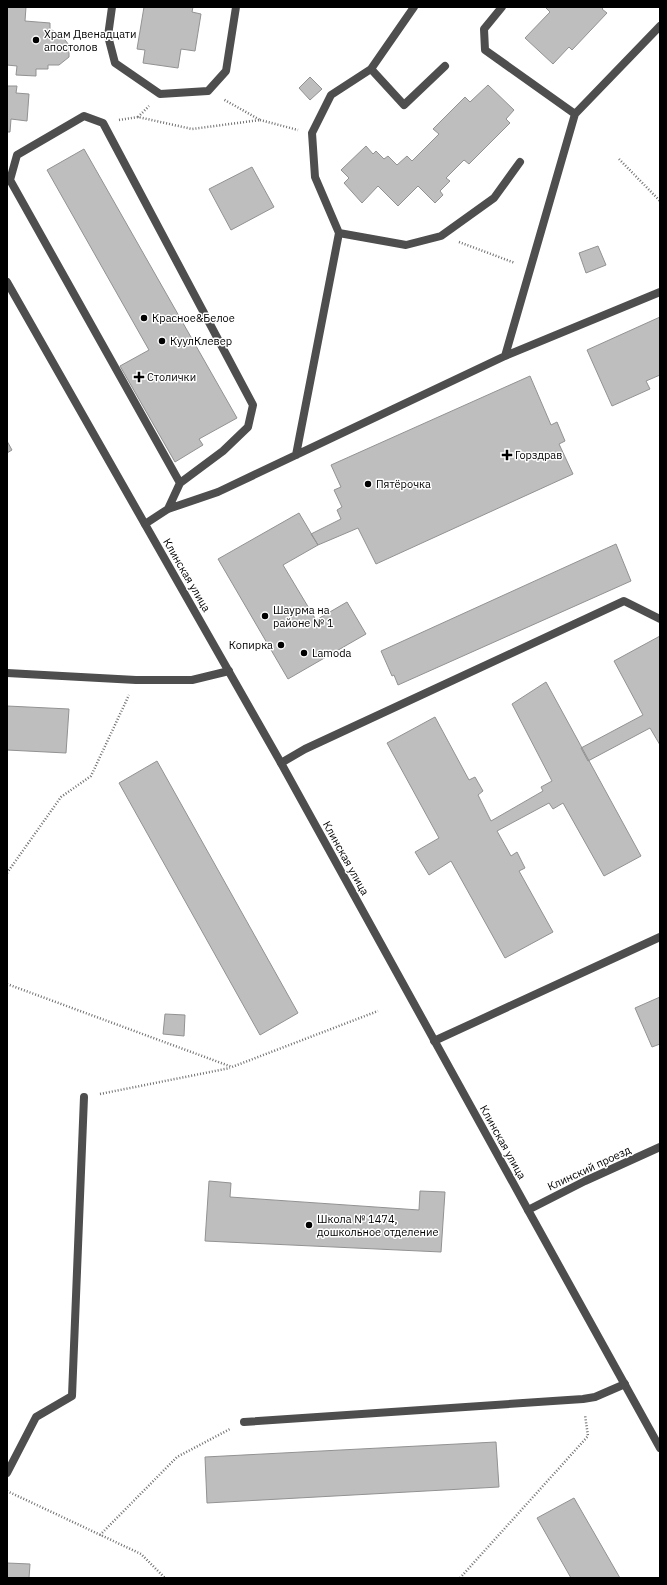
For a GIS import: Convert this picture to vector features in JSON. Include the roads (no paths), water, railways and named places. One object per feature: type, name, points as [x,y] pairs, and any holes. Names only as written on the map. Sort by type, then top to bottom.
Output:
[{"type":"street","points":[[112,7],[108,36],[115,63],[160,94],[208,91],[226,70],[236,7]]},
{"type":"street","points":[[296,455],[339,234],[315,177],[312,133],[331,95],[371,69],[414,7]]},
{"type":"street","points":[[502,7],[484,29],[485,50],[575,114]]},
{"type":"street","points":[[505,356],[575,114],[660,26]]},
{"type":"street","points":[[371,69],[404,105],[444,66]]},
{"type":"street","points":[[168,509],[180,483],[222,451],[248,427],[253,405],[103,123],[84,116],[17,155],[10,180],[180,483]]},
{"type":"street","points":[[339,234],[406,245],[442,236],[494,198],[520,162]]},
{"type":"street","name":"Клинская улица","points":[[7,282],[281,762],[660,1448]]},
{"type":"street","points":[[146,524],[168,509],[218,492],[505,356],[660,292]]},
{"type":"street","points":[[281,762],[305,749],[624,601],[660,619]]},
{"type":"street","points":[[7,673],[136,680],[192,680],[229,671]]},
{"type":"street","points":[[434,1041],[660,937]]},
{"type":"street","points":[[7,1473],[36,1417],[72,1396],[84,1097]]},
{"type":"street","name":"Клинский проезд","points":[[528,1210],[585,1181],[660,1147]]},
{"type":"street","points":[[244,1422],[595,1397],[625,1384]]},
{"type":"place","name":"Храм Двенадцати апостолов","points":[[36,40]]},
{"type":"place","name":"Красное&Белое","points":[[144,318]]},
{"type":"place","name":"КуулКлевер","points":[[162,341]]},
{"type":"place","name":"Столички","points":[[139,377]]},
{"type":"place","name":"Горздрав","points":[[507,455]]},
{"type":"place","name":"Пятёрочка","points":[[368,484]]},
{"type":"place","name":"Шаурма на районе № 1","points":[[265,616]]},
{"type":"place","name":"Копирка","points":[[281,645]]},
{"type":"place","name":"Lamoda","points":[[304,653]]},
{"type":"place","name":"Школа № 1474, дошкольное отделение","points":[[309,1225]]}]
